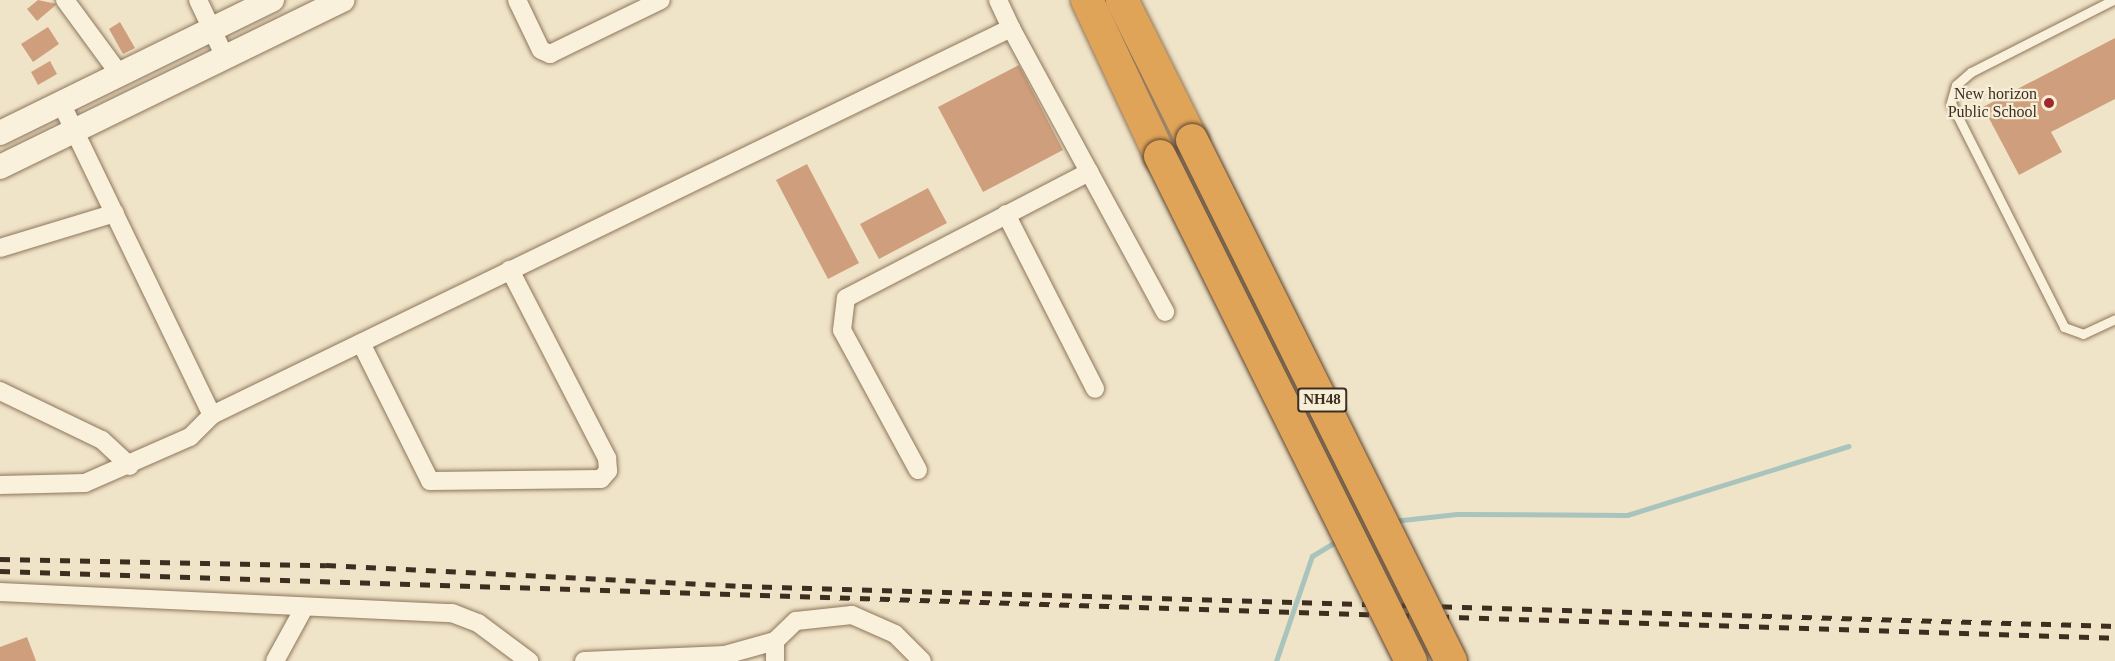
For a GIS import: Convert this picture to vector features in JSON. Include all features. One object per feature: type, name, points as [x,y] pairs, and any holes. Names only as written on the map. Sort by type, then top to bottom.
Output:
[{"type":"highway","points":[[1063,0],[1079,21],[1101,30]]},
{"type":"highway","name":"NH48","points":[[1087,0],[1160,156],[1411,661]]},
{"type":"highway","name":"NH48","points":[[1128,4],[1192,140],[1451,661]]},
{"type":"main road","points":[[0,133],[272,0]]},
{"type":"main road","points":[[0,167],[343,0]]},
{"type":"street","points":[[64,0],[120,75]]},
{"type":"street","points":[[198,0],[225,57]]},
{"type":"street","points":[[517,0],[541,50],[550,54],[661,0]]},
{"type":"street","points":[[998,0],[1165,312]]},
{"type":"street","points":[[0,484],[85,483],[130,466],[190,437],[212,415],[1011,28]]},
{"type":"street","points":[[62,103],[212,415]]},
{"type":"street","points":[[918,470],[842,330],[846,298],[1089,172]]},
{"type":"street","points":[[0,248],[115,213]]},
{"type":"street","points":[[1006,214],[1095,388]]},
{"type":"street","points":[[361,343],[430,481],[601,478],[608,471],[607,458],[510,270]]},
{"type":"street","points":[[0,391],[102,440],[130,466]]},
{"type":"street","points":[[0,592],[304,608],[452,612],[478,623],[529,661]]},
{"type":"street","points":[[275,661],[304,608]]},
{"type":"street","points":[[585,661],[725,655],[775,641],[796,621],[852,615],[895,634],[922,661]]},
{"type":"street","points":[[775,641],[775,661]]},
{"type":"lane","points":[[2113,0],[1971,72],[1956,85],[1951,103],[2064,327],[2083,334],[2115,319]]},
{"type":"building","points":[[38,0],[57,4],[37,21],[27,9]]},
{"type":"building","points":[[120,22],[135,48],[123,54],[109,29]]},
{"type":"building","points":[[48,27],[59,44],[33,62],[21,44]]},
{"type":"building","name":"New horizon Public School","points":[[2115,38],[2115,99],[2051,132],[2062,152],[2019,175],[1983,107]]},
{"type":"building","points":[[50,61],[57,74],[38,85],[31,72]]},
{"type":"building","points":[[1019,65],[1063,150],[983,192],[938,107]]},
{"type":"building","points":[[807,164],[859,263],[828,279],[776,180]]},
{"type":"building","points":[[928,188],[947,223],[879,259],[860,224]]},
{"type":"building","points":[[27,637],[36,661],[0,661],[0,647]]},
{"type":"waterway","points":[[1393,521],[1457,514],[1627,515],[1848,446]]},
{"type":"waterway","points":[[1276,661],[1312,556],[1340,539]]},
{"type":"railway","points":[[0,559],[326,565],[742,586],[2115,626]]},
{"type":"railway","points":[[0,571],[2115,638]]},
{"type":"place","name":"New horizon Public School","points":[[2049,103]]}]
